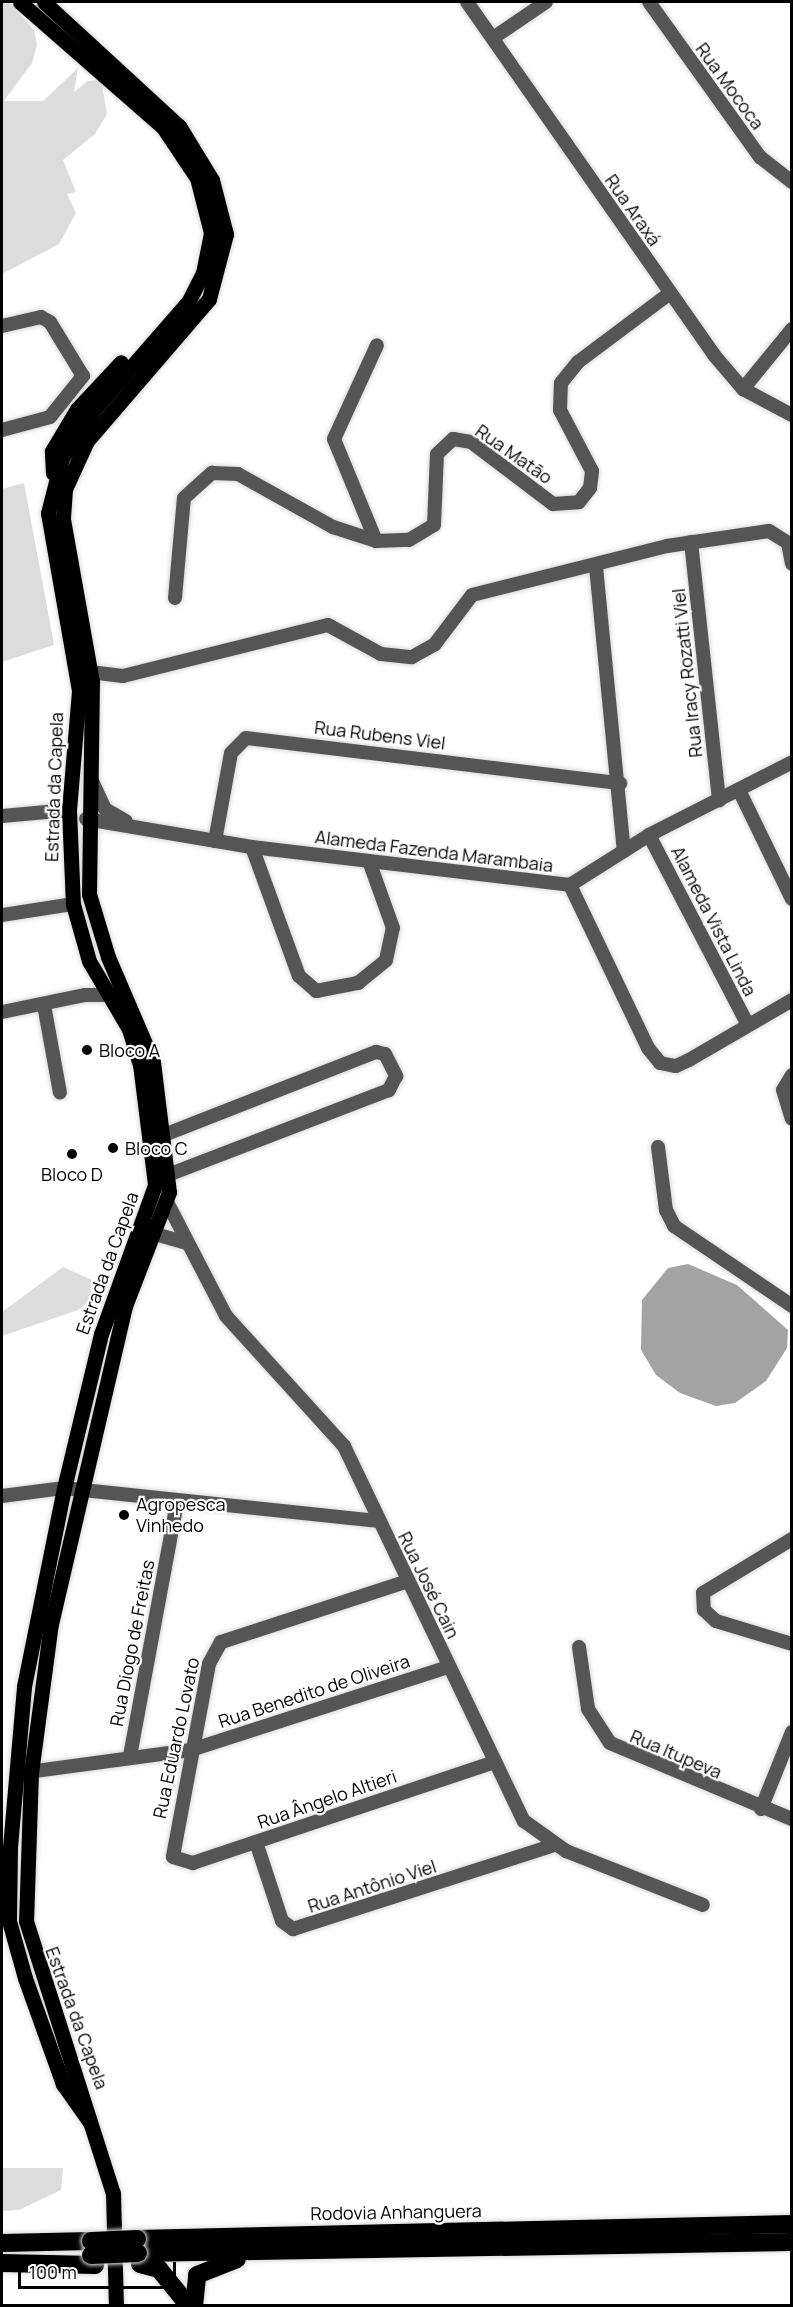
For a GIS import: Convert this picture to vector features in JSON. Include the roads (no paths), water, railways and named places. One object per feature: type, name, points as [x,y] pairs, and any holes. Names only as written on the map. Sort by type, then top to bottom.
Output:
[{"type":"highway","name":"Rodovia Anhanguera","points":[[2,2256],[792,2224]]},
{"type":"highway","name":"Rodovia Anhanguera","points":[[138,2252],[792,2242]]},
{"type":"highway","name":"Rodovia Anhanguera","points":[[2,2243],[92,2254]]},
{"type":"highway","points":[[192,2306],[192,2285],[205,2268],[291,2250]]},
{"type":"highway","points":[[2,2263],[138,2252],[159,2269],[192,2306]]},
{"type":"main road","name":"Estrada da Capela","points":[[20,2],[134,97],[185,154],[197,178],[211,233],[203,273],[188,302],[141,363],[87,441],[65,489],[68,569],[90,672],[89,775],[86,819],[89,894],[114,970],[153,1062],[168,1175],[168,1204],[125,1306],[84,1491],[51,1623],[24,1773],[5,1921],[46,2046],[63,2084],[89,2121]]},
{"type":"main road","name":"Estrada da Capela","points":[[44,2],[179,126],[200,155],[224,213],[224,257],[209,299],[141,363],[72,441],[54,478],[50,534],[79,692],[69,810],[73,904],[98,978],[129,1029],[143,1085],[155,1185],[145,1221],[100,1334],[64,1488],[24,1687],[26,1921],[113,2193],[116,2306]]},
{"type":"main road","points":[[54,478],[52,451],[57,442],[105,380],[136,349],[141,363]]},
{"type":"street","name":"Rua Araxá","points":[[468,2],[669,294],[744,389],[792,415]]},
{"type":"street","points":[[493,38],[546,2]]},
{"type":"street","name":"Rua Mococa","points":[[649,2],[760,157],[792,182]]},
{"type":"street","name":"Rua Matão","points":[[175,598],[184,498],[212,473],[238,474],[324,523],[376,541],[424,536],[434,525],[437,454],[453,439],[471,442],[553,504],[579,502],[590,488],[592,471],[560,410],[561,383],[573,367],[669,294]]},
{"type":"street","points":[[2,326],[41,317],[50,321],[83,376],[105,380]]},
{"type":"street","points":[[744,389],[792,329]]},
{"type":"street","points":[[376,541],[334,439],[378,345]]},
{"type":"street","points":[[2,430],[50,417],[83,376]]},
{"type":"street","points":[[50,417],[57,442]]},
{"type":"street","points":[[90,672],[123,676],[328,624],[381,654],[412,657],[435,644],[472,595],[596,567],[692,542],[769,531],[788,543],[792,564]]},
{"type":"street","name":"Rua Iracy Rozatti Viel","points":[[692,542],[719,800]]},
{"type":"street","points":[[596,567],[620,783],[624,851]]},
{"type":"street","name":"Rua Rubens Viel","points":[[215,841],[231,753],[246,738],[620,783]]},
{"type":"street","name":"Alameda Fazenda Marambaia","points":[[86,819],[252,848],[570,885],[649,835],[792,762]]},
{"type":"street","name":"Alameda Fazenda Marambaia","points":[[89,775],[105,809],[151,830]]},
{"type":"street","points":[[739,790],[792,899]]},
{"type":"street","points":[[2,816],[69,810]]},
{"type":"street","name":"Alameda Vista Linda","points":[[649,835],[747,1023]]},
{"type":"street","points":[[252,848],[299,976],[316,991],[358,983],[386,960],[393,928],[369,861]]},
{"type":"street","points":[[570,885],[648,1048],[660,1063],[676,1066],[689,1060],[747,1023],[792,1000]]},
{"type":"street","points":[[2,915],[73,904]]},
{"type":"street","points":[[85,995],[98,978],[114,970]]},
{"type":"street","points":[[2,1012],[85,995],[109,998],[125,992]]},
{"type":"street","points":[[44,1005],[60,1093]]},
{"type":"street","points":[[164,1135],[376,1052],[385,1054],[396,1076],[389,1090],[168,1175]]},
{"type":"street","points":[[792,1075],[783,1090],[792,1119]]},
{"type":"street","points":[[658,1147],[666,1210],[674,1226],[792,1306]]},
{"type":"street","name":"Rua José Cain","points":[[168,1204],[183,1228],[187,1243],[226,1316],[344,1446],[405,1582],[524,1821],[555,1845],[703,1905]]},
{"type":"street","points":[[145,1221],[155,1234],[187,1243]]},
{"type":"street","points":[[172,1239],[183,1228]]},
{"type":"street","points":[[2,1496],[64,1488],[177,1502],[379,1521]]},
{"type":"street","name":"Rua Diogo de Freitas","points":[[130,1756],[177,1502]]},
{"type":"street","points":[[792,1539],[703,1593],[705,1610],[716,1621],[792,1644]]},
{"type":"street","name":"Rua Eduardo Lovato","points":[[173,1857],[191,1750],[209,1664],[221,1642],[405,1582]]},
{"type":"street","name":"Rua Itupeva","points":[[579,1647],[588,1709],[610,1743],[761,1809],[792,1819]]},
{"type":"street","name":"Rua Benedito de Oliveira","points":[[24,1773],[130,1756],[191,1750],[448,1667]]},
{"type":"street","points":[[761,1809],[792,1732]]},
{"type":"street","name":"Rua Ângelo Altieri","points":[[173,1857],[194,1863],[494,1762]]},
{"type":"street","name":"Rua Antônio Viel","points":[[256,1842],[282,1921],[293,1929],[555,1845]]},
{"type":"street","points":[[5,1921],[26,1921]]},
{"type":"place","name":"Bloco A","points":[[87,1050]]},
{"type":"place","name":"Bloco C","points":[[113,1148]]},
{"type":"place","name":"Bloco D","points":[[72,1154]]},
{"type":"place","name":"Agropesca Vinhedo","points":[[124,1515]]}]
